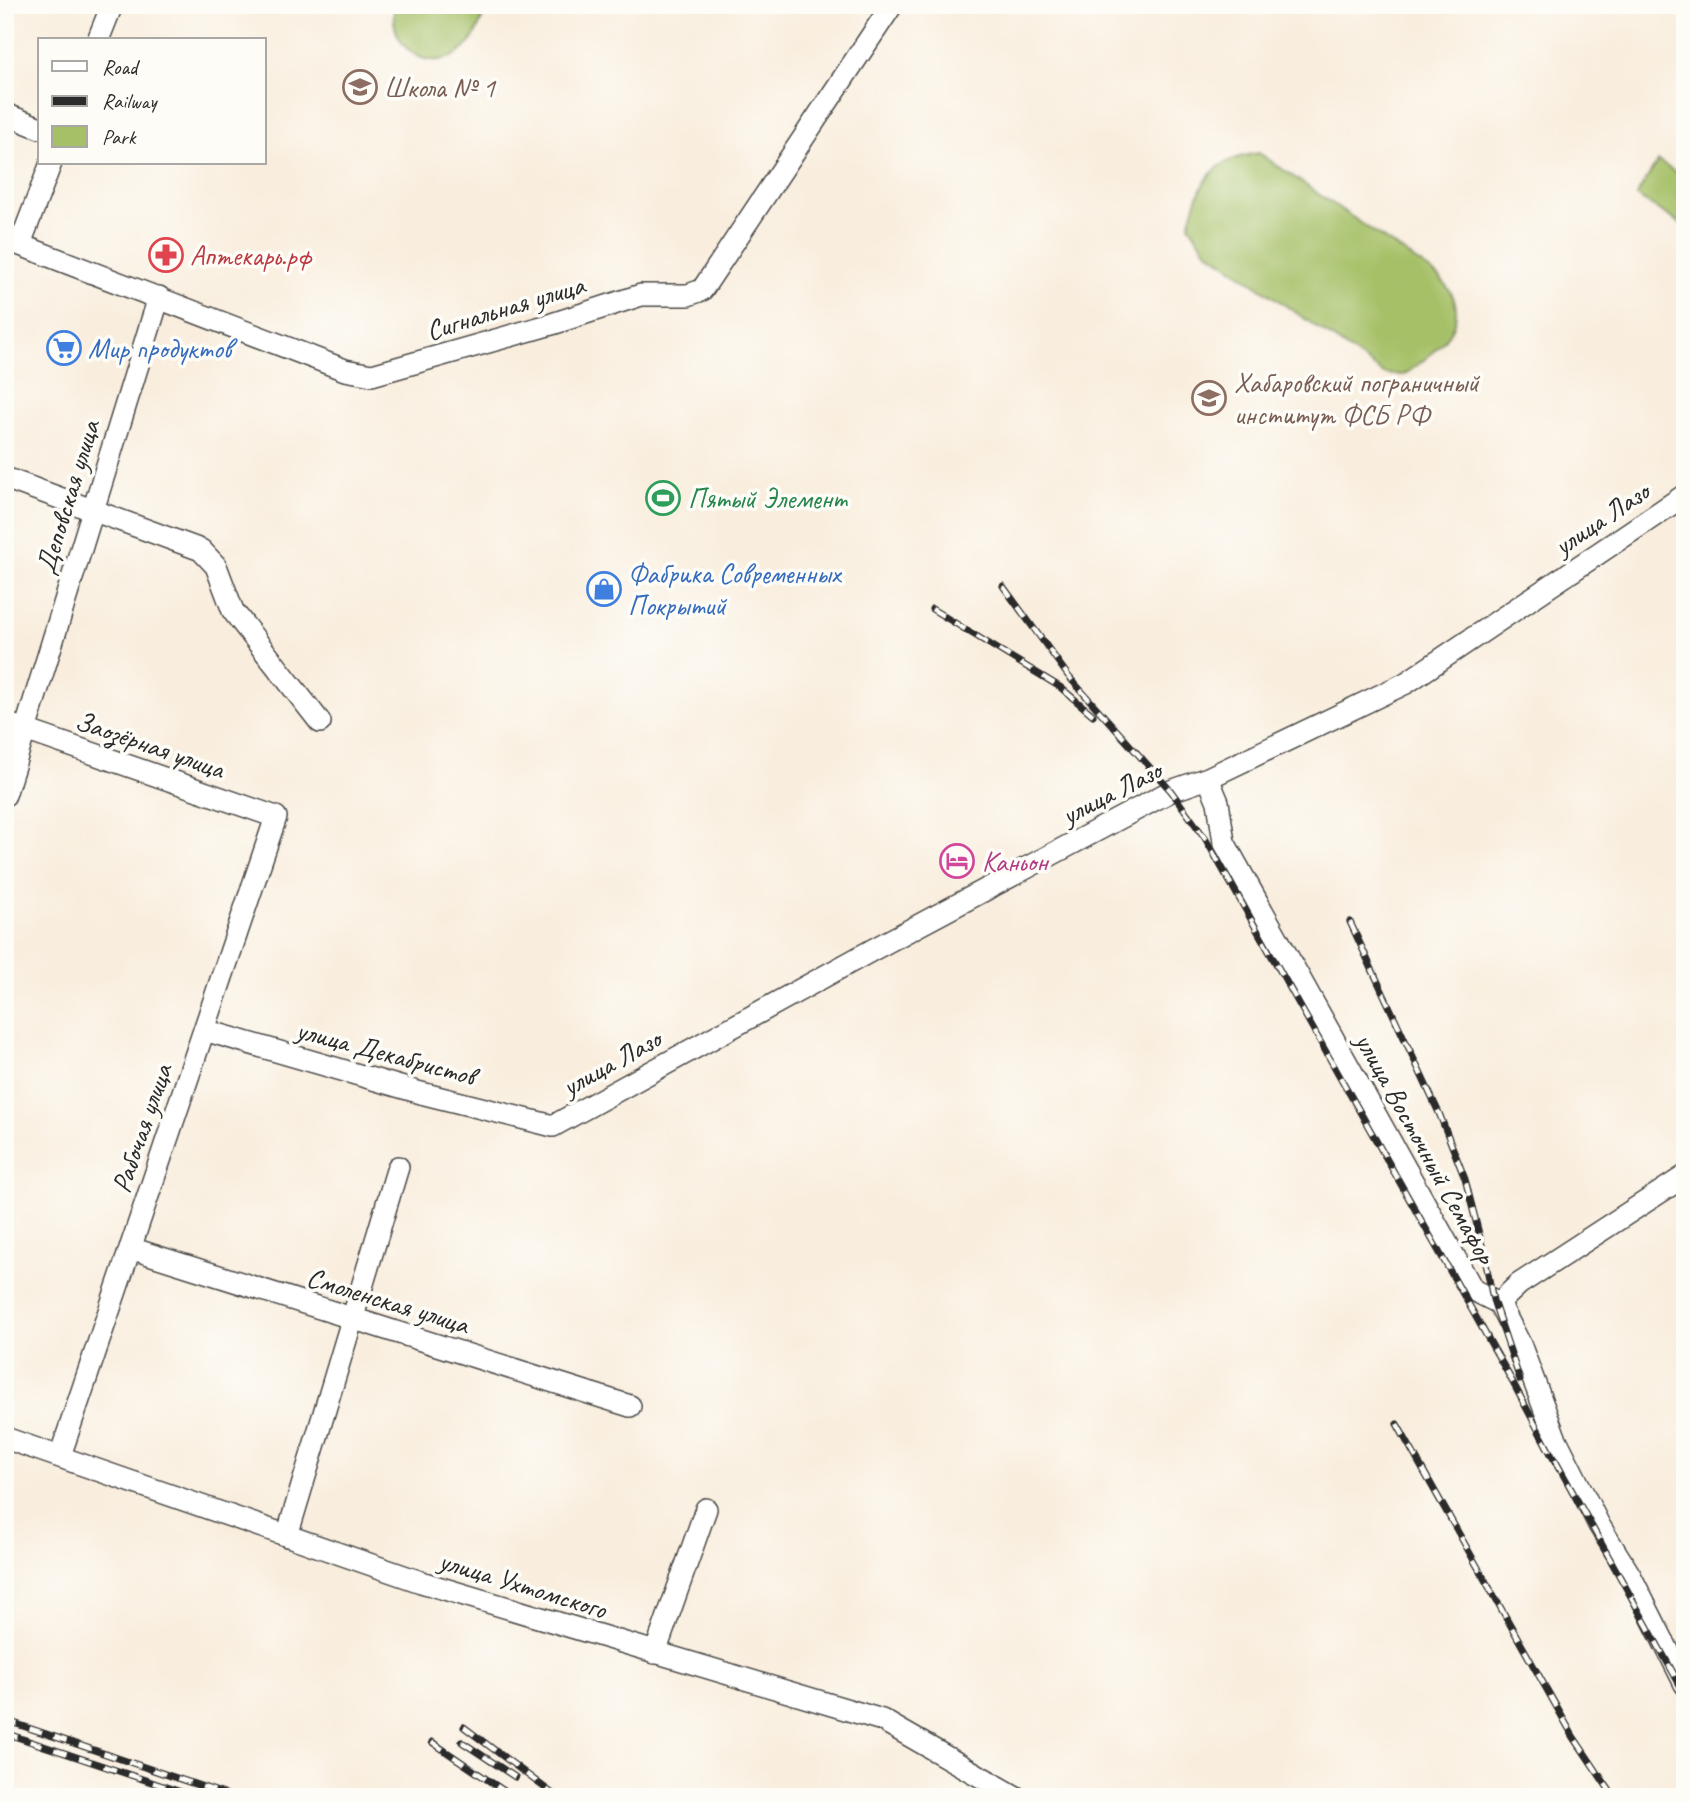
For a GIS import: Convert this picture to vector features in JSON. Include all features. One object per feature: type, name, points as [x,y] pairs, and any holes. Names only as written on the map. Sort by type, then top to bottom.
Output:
[{"type":"street","points":[[99,38],[111,5]]},
{"type":"street","name":"Сигнальная улица","points":[[13,241],[345,370],[372,374],[552,324],[642,295],[688,295],[702,289],[892,5]]},
{"type":"street","points":[[5,114],[38,127]]},
{"type":"street","points":[[13,241],[51,164]]},
{"type":"street","name":"Деповская улица","points":[[5,795],[159,297]]},
{"type":"street","points":[[5,478],[201,550],[216,566],[233,611],[320,722]]},
{"type":"street","name":"улица Лазо","points":[[553,1126],[888,942],[1171,791],[1208,778],[1406,683],[1685,495]]},
{"type":"street","name":"Заозёрная улица","points":[[5,723],[276,817]]},
{"type":"street","name":"улица Восточный Семафор","points":[[1208,778],[1218,802],[1224,842],[1473,1290],[1499,1303],[1520,1344],[1555,1437],[1685,1684]]},
{"type":"street","name":"Рабочая улица","points":[[60,1456],[276,817]]},
{"type":"street","name":"улица Декабристов","points":[[204,1030],[421,1093],[553,1126]]},
{"type":"street","points":[[287,1536],[398,1167]]},
{"type":"street","points":[[1499,1303],[1519,1284],[1685,1176]]},
{"type":"street","name":"Смоленская улица","points":[[130,1248],[630,1406]]},
{"type":"street","name":"улица Ухтомского","points":[[5,1438],[421,1582],[882,1720],[1016,1797]]},
{"type":"street","points":[[655,1653],[706,1509]]},
{"type":"green space","points":[[395,5],[487,5],[478,29],[468,45],[451,57],[438,60],[413,54],[404,45],[397,34]]},
{"type":"green space","points":[[1259,153],[1435,274],[1449,289],[1455,303],[1456,317],[1451,330],[1431,354],[1404,375],[1384,374],[1206,250],[1189,225],[1198,196],[1210,175],[1229,161]]},
{"type":"green space","points":[[1658,161],[1685,178],[1685,226],[1636,196]]},
{"type":"railway","points":[[1003,586],[1069,677],[1171,791],[1205,838],[1511,1379],[1559,1469]]},
{"type":"railway","points":[[932,609],[1060,687],[1093,715]]},
{"type":"railway","points":[[1350,922],[1439,1113],[1465,1179],[1493,1300],[1520,1380]]},
{"type":"railway","points":[[1397,1424],[1573,1736],[1614,1797]]},
{"type":"railway","points":[[1555,1460],[1685,1694]]},
{"type":"railway","points":[[5,1720],[233,1797]]},
{"type":"railway","points":[[464,1727],[557,1797]]},
{"type":"railway","points":[[5,1733],[196,1797]]},
{"type":"railway","points":[[432,1742],[513,1797]]},
{"type":"railway","points":[[462,1742],[515,1777]]},
{"type":"place","name":"Школа № 1","points":[[360,87]]},
{"type":"place","name":"Аптекарь.рф","points":[[166,255]]},
{"type":"place","name":"Мир продуктов","points":[[64,348]]},
{"type":"place","name":"Хабаровский пограничный институт ФСБ РФ","points":[[1209,398]]},
{"type":"place","name":"Пятый Элемент","points":[[663,498]]},
{"type":"place","name":"Фабрика Современных Покрытий","points":[[604,589]]},
{"type":"place","name":"Каньон","points":[[957,861]]}]
